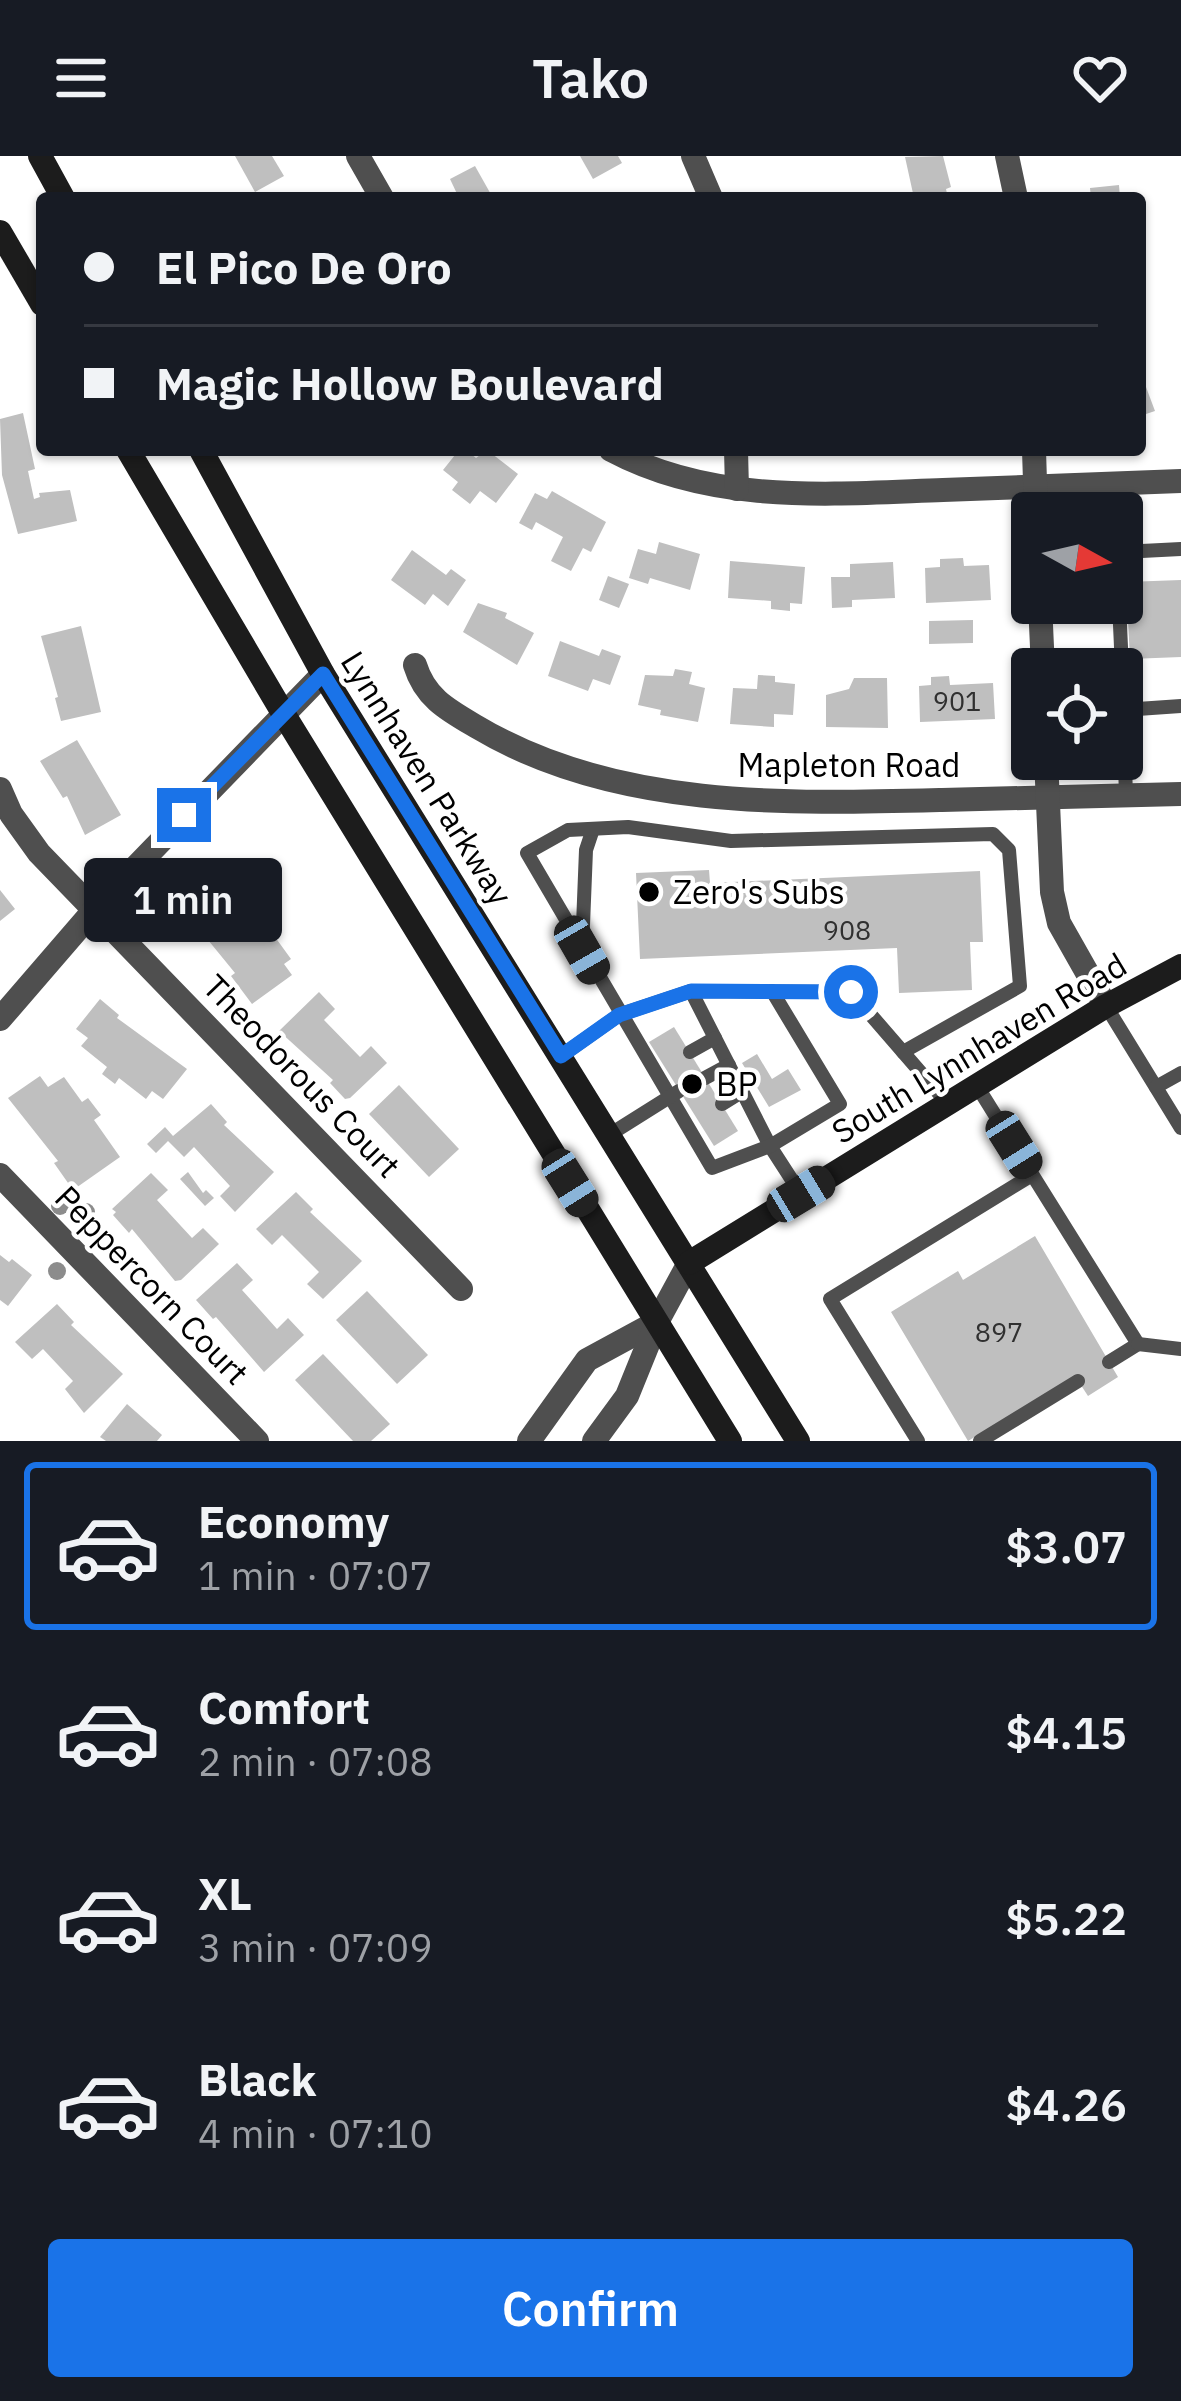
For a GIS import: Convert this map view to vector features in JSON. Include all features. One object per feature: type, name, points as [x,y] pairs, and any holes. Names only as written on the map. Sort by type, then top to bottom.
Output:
[{"type":"main road","points":[[40,156],[60,192]]},
{"type":"main road","points":[[0,232],[36,294]]},
{"type":"main road","points":[[132,456],[283,713],[730,1441]]},
{"type":"main road","name":"Lynnhaven Parkway","points":[[204,456],[323,674],[798,1441]]},
{"type":"main road","name":"South Lynnhaven Road","points":[[689,1263],[1106,1006],[1181,966]]},
{"type":"street","points":[[358,156],[379,192]]},
{"type":"street","points":[[693,156],[708,192]]},
{"type":"street","points":[[1006,156],[1015,192]]},
{"type":"street","points":[[625,456],[666,473],[737,489],[804,495],[1181,481]]},
{"type":"street","points":[[736,456],[737,489]]},
{"type":"street","points":[[1034,456],[1035,492]]},
{"type":"street","name":"Mapleton Road","points":[[415,665],[422,686],[439,704],[494,737],[629,784],[753,802],[1181,794]]},
{"type":"street","points":[[0,1019],[95,909],[323,674]]},
{"type":"street","points":[[1047,780],[1052,892],[1059,923],[1106,1006]]},
{"type":"street","name":"Theodorous Court","points":[[0,790],[38,853],[461,1289]]},
{"type":"street","name":"Peppercorn Court","points":[[0,1175],[257,1441]]},
{"type":"street","points":[[594,1441],[627,1396],[657,1322],[689,1263]]},
{"type":"street","points":[[529,1441],[587,1360],[657,1322]]},
{"type":"lane","points":[[1114,484],[1115,492]]},
{"type":"lane","points":[[1143,551],[1181,549]]},
{"type":"lane","points":[[1143,709],[1181,706]]},
{"type":"lane","points":[[1125,780],[1126,795]]},
{"type":"lane","points":[[772,991],[839,1104],[770,1146],[712,1168],[692,1123],[619,1015],[527,853],[568,830],[628,827],[731,841],[992,834],[1010,850],[1020,986],[903,1052]]},
{"type":"lane","points":[[582,950],[586,850],[593,829]]},
{"type":"lane","points":[[561,1056],[619,1015],[691,991],[851,992],[948,1104]]},
{"type":"lane","points":[[691,991],[770,1146],[801,1194]]},
{"type":"lane","points":[[1106,1006],[1181,1128]]},
{"type":"lane","points":[[690,1052],[715,1038]]},
{"type":"lane","points":[[705,1078],[729,1066]]},
{"type":"lane","points":[[1156,1087],[1181,1072]]},
{"type":"lane","points":[[977,1086],[1138,1344]]},
{"type":"lane","points":[[722,1104],[742,1091]]},
{"type":"lane","points":[[609,1135],[674,1095]]},
{"type":"lane","points":[[918,1441],[830,1298],[1032,1174]]},
{"type":"lane","points":[[1109,1362],[1138,1344],[1181,1348]]},
{"type":"lane","points":[[980,1441],[1078,1381]]},
{"type":"building","points":[[235,156],[272,156],[284,176],[255,192]]},
{"type":"building","points":[[580,156],[618,156],[622,163],[593,179]]},
{"type":"building","points":[[943,156],[951,187],[947,192],[913,192],[905,157]]},
{"type":"building","points":[[475,166],[490,192],[456,192],[450,179]]},
{"type":"building","points":[[1119,185],[1120,192],[1090,192],[1090,188]]},
{"type":"building","points":[[1146,387],[1155,411],[1146,414]]},
{"type":"building","points":[[23,413],[35,469],[28,471],[34,499],[39,493],[70,490],[77,521],[18,534],[2,475],[0,419]]},
{"type":"building","points":[[454,456],[495,456],[518,474],[496,503],[480,491],[470,504],[452,490],[458,482],[443,470]]},
{"type":"building","points":[[552,491],[606,522],[591,552],[583,548],[571,571],[551,561],[563,537],[536,522],[532,530],[519,523],[535,493],[547,499]]},
{"type":"building","points":[[659,542],[700,554],[690,590],[650,578],[648,584],[629,578],[638,549],[656,554]]},
{"type":"building","points":[[412,550],[446,575],[451,569],[466,580],[448,606],[433,594],[425,605],[391,580]]},
{"type":"building","points":[[963,558],[964,566],[989,565],[991,600],[926,603],[925,568],[940,567],[940,559]]},
{"type":"building","points":[[730,561],[805,567],[802,604],[790,603],[790,611],[771,609],[771,601],[728,598]]},
{"type":"building","points":[[893,562],[895,598],[852,600],[852,607],[832,608],[831,577],[850,577],[850,564]]},
{"type":"building","points":[[608,576],[629,584],[619,608],[599,600]]},
{"type":"building","points":[[1181,580],[1181,657],[1143,658],[1143,648],[1129,648],[1128,624],[1143,624],[1143,581]]},
{"type":"building","points":[[478,603],[507,613],[505,618],[534,633],[517,665],[463,632]]},
{"type":"building","points":[[973,620],[973,643],[929,644],[929,621]]},
{"type":"building","points":[[81,626],[101,712],[61,721],[41,636]]},
{"type":"building","points":[[560,641],[599,656],[602,649],[621,656],[610,685],[593,679],[588,691],[548,676]]},
{"type":"building","points":[[675,669],[692,672],[689,684],[705,688],[698,722],[660,715],[661,710],[638,705],[645,675],[673,676]]},
{"type":"building","points":[[758,675],[795,684],[793,715],[774,714],[774,727],[730,724],[733,688],[757,689]]},
{"type":"building","points":[[949,676],[950,685],[993,683],[995,719],[920,722],[919,686],[931,685],[931,677]]},
{"type":"building","points":[[854,678],[887,678],[888,728],[826,727],[826,695],[849,689]]},
{"type":"building","points":[[77,740],[121,815],[85,835],[67,796],[63,798],[40,761]]},
{"type":"building","points":[[709,870],[710,883],[980,871],[983,942],[970,942],[972,990],[899,993],[897,948],[640,959],[636,873]]},
{"type":"building","points":[[0,890],[15,909],[0,921]]},
{"type":"building","points":[[216,890],[225,902],[241,890],[291,959],[284,964],[292,975],[252,1004],[231,976],[235,973],[186,913]]},
{"type":"building","points":[[319,992],[335,1009],[324,1020],[360,1057],[371,1046],[387,1063],[350,1098],[345,1099],[330,1083],[333,1080],[279,1031]]},
{"type":"building","points":[[100,999],[117,1018],[187,1069],[163,1099],[152,1091],[146,1099],[119,1078],[115,1084],[102,1074],[107,1067],[81,1046],[88,1038],[76,1029]]},
{"type":"building","name":"BP","points":[[674,1027],[738,1131],[714,1146],[649,1042]]},
{"type":"building","points":[[757,1054],[772,1079],[788,1069],[801,1090],[769,1107],[742,1063]]},
{"type":"building","points":[[40,1076],[48,1087],[64,1077],[82,1102],[88,1098],[101,1115],[94,1120],[120,1157],[73,1190],[54,1163],[58,1161],[8,1098]]},
{"type":"building","points":[[399,1085],[459,1149],[429,1177],[369,1114]]},
{"type":"building","points":[[211,1104],[227,1122],[224,1125],[274,1172],[235,1212],[220,1196],[230,1186],[194,1147],[184,1157],[168,1141],[156,1153],[147,1144],[165,1127],[173,1136]]},
{"type":"building","points":[[188,1172],[203,1193],[206,1190],[214,1198],[205,1206],[180,1179]]},
{"type":"building","points":[[151,1173],[168,1190],[157,1200],[192,1238],[203,1228],[219,1244],[181,1280],[175,1281],[132,1229],[129,1233],[113,1215],[112,1209]]},
{"type":"building","points":[[296,1192],[313,1209],[310,1212],[362,1261],[323,1299],[307,1284],[319,1272],[282,1235],[272,1245],[256,1229]]},
{"type":"building","points":[[1035,1236],[1118,1377],[1088,1396],[1075,1376],[968,1441],[891,1312],[958,1271],[963,1280]]},
{"type":"building","points":[[0,1255],[32,1275],[8,1306],[0,1300]]},
{"type":"building","points":[[237,1263],[253,1280],[242,1290],[277,1329],[288,1318],[304,1335],[264,1372],[196,1300]]},
{"type":"building","points":[[367,1291],[428,1355],[397,1384],[336,1320]]},
{"type":"building","points":[[57,1304],[74,1322],[71,1325],[123,1374],[84,1413],[65,1389],[73,1381],[43,1349],[32,1359],[15,1342]]},
{"type":"building","points":[[323,1354],[390,1424],[371,1441],[353,1441],[295,1380]]},
{"type":"building","points":[[127,1404],[162,1435],[157,1441],[100,1437]]},
{"type":"place","name":"Zero's Subs","points":[[649,892]]},
{"type":"place","name":"BP","points":[[692,1084]]},
{"type":"route","points":[[184,815],[323,674],[561,1056],[604,1022],[691,991],[851,992]]}]
